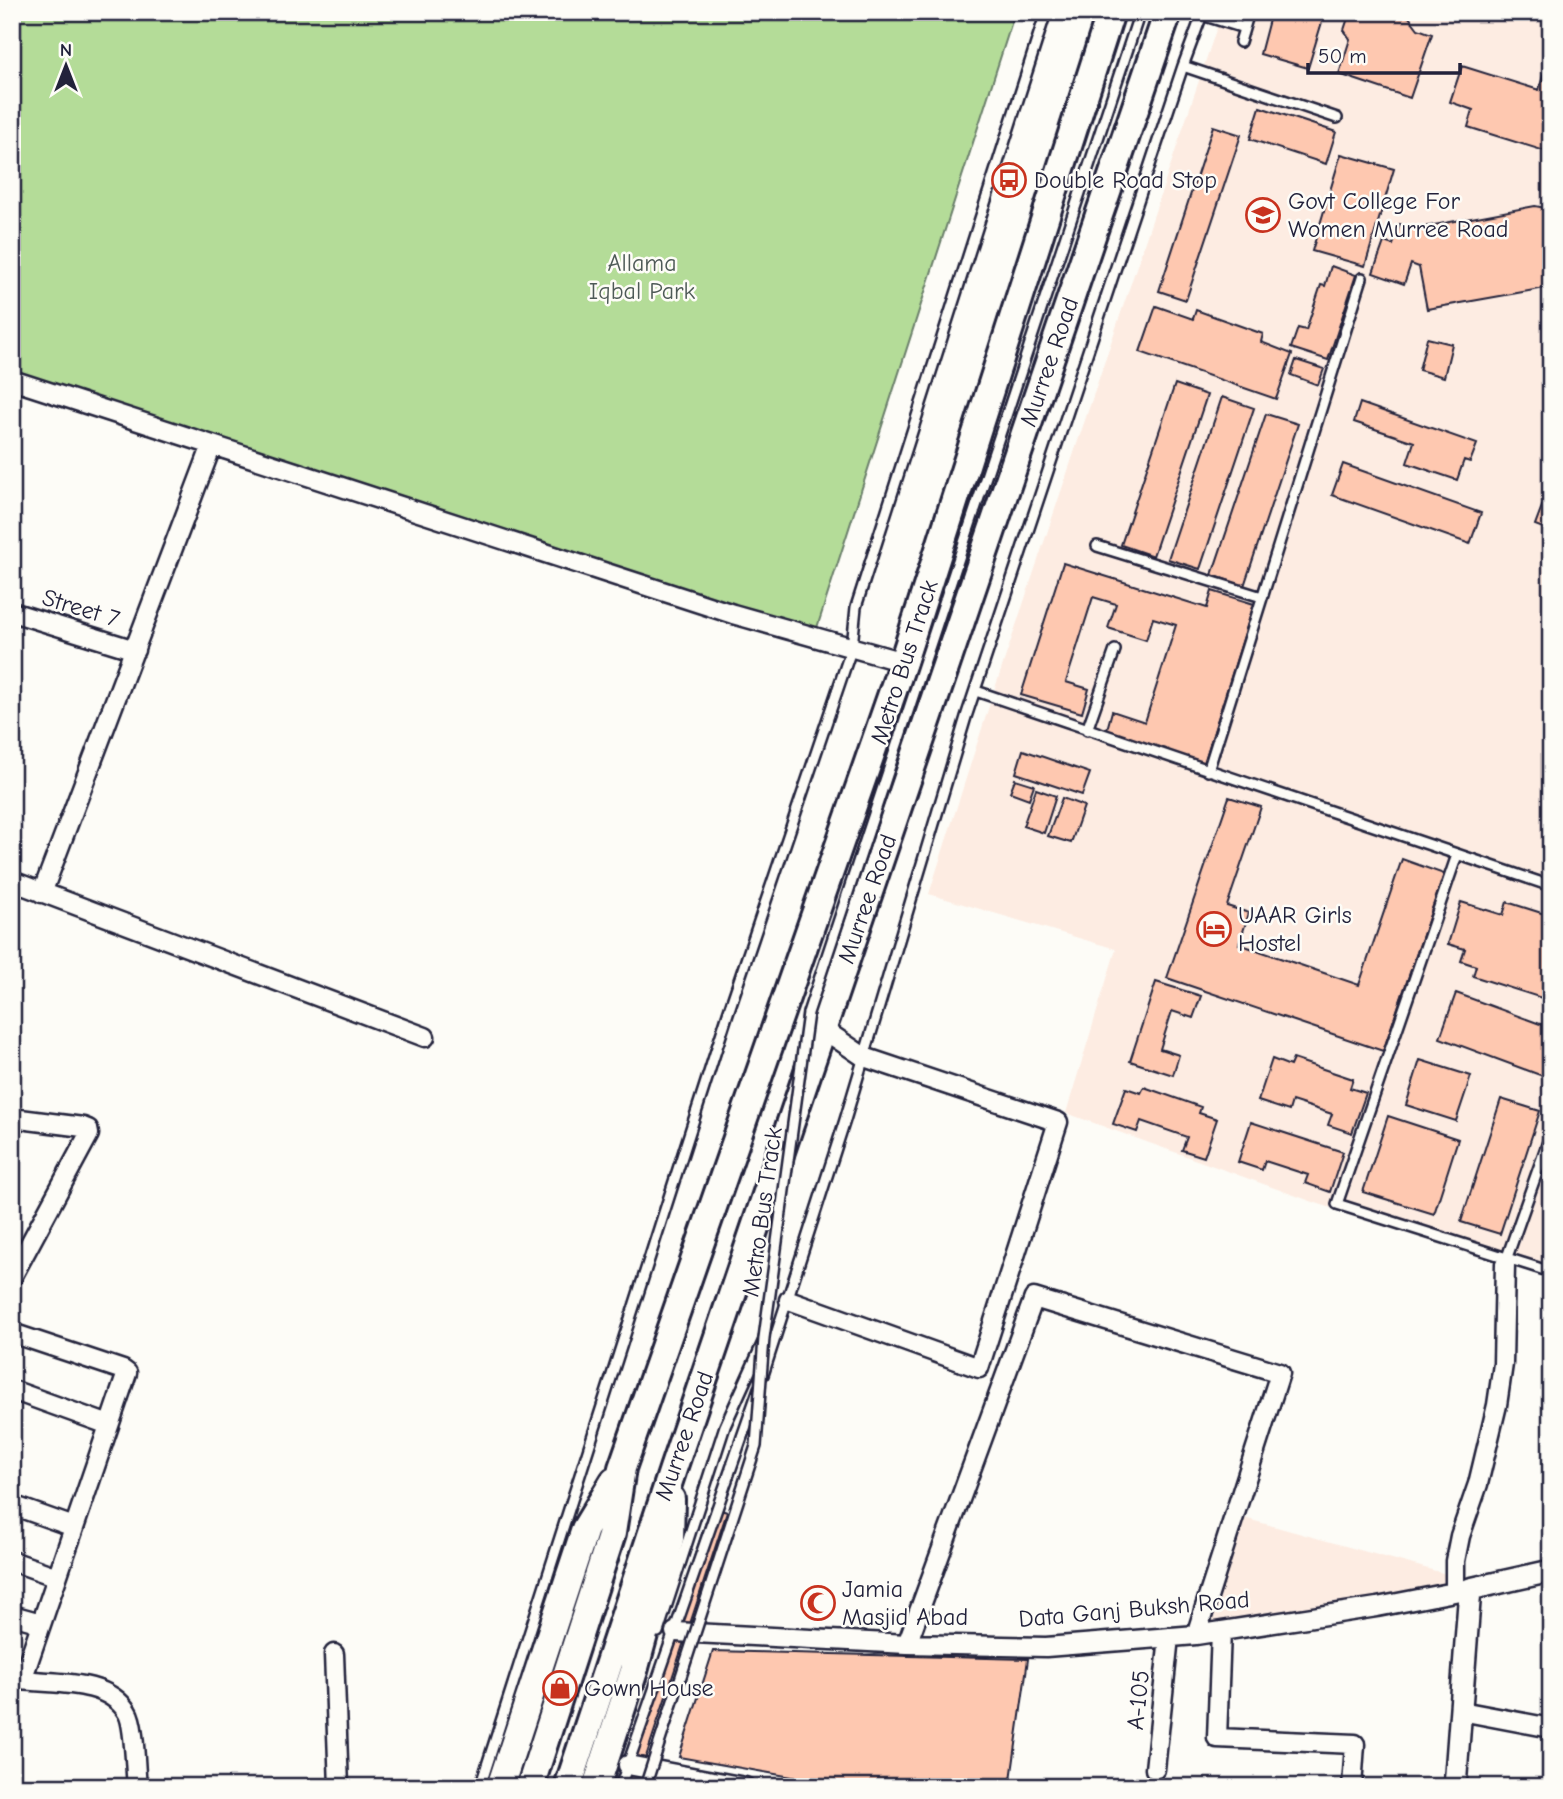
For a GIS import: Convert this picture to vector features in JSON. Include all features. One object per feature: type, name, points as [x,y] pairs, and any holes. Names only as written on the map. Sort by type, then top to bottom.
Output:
[{"type":"main road","name":"Murree Road","points":[[530,1787],[612,1533],[622,1468],[903,662],[1111,12]]},
{"type":"main road","name":"Murree Road","points":[[568,1787],[673,1469],[1168,12]]},
{"type":"main road","points":[[500,1787],[585,1530],[622,1468]]},
{"type":"main road","points":[[596,1787],[634,1671],[670,1539],[673,1469]]},
{"type":"street","points":[[12,380],[733,614],[903,662]]},
{"type":"street","points":[[42,893],[212,445]]},
{"type":"street","name":"Street 7","points":[[12,612],[135,650]]},
{"type":"street","points":[[12,881],[425,1037]]},
{"type":"street","points":[[789,1300],[979,1368],[1058,1122],[864,1057],[823,1029]]},
{"type":"street","points":[[12,1118],[83,1127],[88,1129],[89,1134],[12,1277]]},
{"type":"street","points":[[1455,1787],[1461,1711],[1462,1590],[1455,1561],[1460,1536],[1478,1484],[1497,1405],[1503,1364],[1506,1261]]},
{"type":"street","points":[[907,1644],[1034,1298],[1280,1373],[1196,1635]]},
{"type":"street","points":[[12,1333],[127,1373],[41,1623],[17,1681],[99,1689],[119,1703],[128,1713],[137,1787]]},
{"type":"street","points":[[12,1390],[109,1425]]},
{"type":"street","points":[[12,1505],[74,1527]]},
{"type":"street","points":[[12,1561],[57,1577]]},
{"type":"street","name":"Data Ganj Buksh Road","points":[[675,1632],[907,1644],[1045,1647],[1196,1635],[1377,1607],[1551,1571]]},
{"type":"street","points":[[12,1615],[41,1623]]},
{"type":"street","points":[[1221,1631],[1217,1738],[1355,1744],[1352,1787]]},
{"type":"street","name":"A-105","points":[[1155,1769],[1169,1637]]},
{"type":"street","points":[[334,1654],[339,1787]]},
{"type":"street","points":[[1461,1711],[1551,1728]]},
{"type":"street","points":[[628,1765],[745,1787]]},
{"type":"lane","points":[[480,1787],[728,1013],[852,647],[856,607],[1046,12]]},
{"type":"lane","name":"Metro Bus Track","points":[[645,1787],[755,1446],[764,1338],[808,1013],[1140,12]]},
{"type":"lane","points":[[1240,42],[1250,12]]},
{"type":"lane","points":[[621,1787],[789,1300],[976,691],[1183,66],[1203,13],[1244,28]]},
{"type":"lane","points":[[1183,66],[1337,118]]},
{"type":"lane","points":[[1208,771],[1362,278]]},
{"type":"lane","points":[[1097,545],[1262,597]]},
{"type":"lane","points":[[1087,730],[1115,650]]},
{"type":"lane","points":[[976,691],[1551,886]]},
{"type":"lane","points":[[1457,855],[1337,1204],[1506,1261],[1551,1272]]},
{"type":"lane","points":[[1506,1261],[1551,1133]]},
{"type":"lane","name":"Metro Bus Track","points":[[656,1637],[725,1426],[764,1338]]},
{"type":"lane","points":[[639,1688],[643,1676]]},
{"type":"shaded area","points":[[1222,12],[1551,12],[1551,1279],[1316,1203],[1066,1113],[1116,949],[929,894],[992,697]]},
{"type":"shaded area","points":[[1244,1518],[1450,1575],[1444,1583],[1370,1600],[1209,1624]]},
{"type":"green space","name":"Allama Iqbal Park","points":[[12,12],[1015,12],[814,637],[12,379]]},
{"type":"building","points":[[1271,12],[1325,12],[1308,68],[1260,54]]},
{"type":"building","points":[[1357,12],[1374,15],[1378,12],[1396,12],[1409,17],[1418,29],[1432,34],[1410,98],[1339,74],[1350,39],[1344,30],[1348,18]]},
{"type":"building","points":[[1462,66],[1539,90],[1544,72],[1551,74],[1551,153],[1468,127],[1473,110],[1450,102]]},
{"type":"building","points":[[1260,107],[1336,132],[1326,164],[1250,139]]},
{"type":"building","points":[[1213,126],[1241,135],[1186,300],[1159,291]]},
{"type":"building","points":[[1341,154],[1394,169],[1365,266],[1312,251]]},
{"type":"building","points":[[1535,206],[1551,209],[1551,287],[1427,309],[1419,267],[1411,264],[1404,284],[1373,273],[1384,242],[1393,245],[1400,224],[1413,229]]},
{"type":"building","points":[[1331,266],[1356,275],[1328,360],[1291,348],[1298,328],[1306,330],[1321,285],[1325,286]]},
{"type":"building","points":[[1156,306],[1193,319],[1196,310],[1263,334],[1261,342],[1292,354],[1276,399],[1140,352]]},
{"type":"building","points":[[1427,338],[1452,344],[1444,377],[1419,370]]},
{"type":"building","points":[[1296,360],[1324,369],[1318,385],[1291,375]]},
{"type":"building","points":[[1175,384],[1207,395],[1153,556],[1121,545]]},
{"type":"building","points":[[1222,397],[1254,408],[1200,569],[1168,559]]},
{"type":"building","points":[[1360,403],[1477,444],[1470,462],[1464,460],[1457,480],[1407,463],[1414,442],[1354,422]]},
{"type":"building","points":[[1266,414],[1298,424],[1244,586],[1212,575]]},
{"type":"building","points":[[1343,464],[1481,513],[1470,544],[1332,495]]},
{"type":"building","points":[[1551,482],[1551,531],[1535,525]]},
{"type":"building","points":[[1063,563],[1207,608],[1212,591],[1254,604],[1204,763],[1106,733],[1112,711],[1145,722],[1176,625],[1153,618],[1146,640],[1108,628],[1116,604],[1093,597],[1066,682],[1089,689],[1082,713],[1021,695]]},
{"type":"building","points":[[1023,750],[1090,773],[1082,795],[1016,773]]},
{"type":"building","points":[[1015,779],[1034,785],[1029,799],[1010,792]]},
{"type":"building","points":[[1036,789],[1056,796],[1044,833],[1023,826]]},
{"type":"building","name":"UAAR Girls Hostel","points":[[1229,797],[1261,807],[1227,906],[1249,913],[1239,944],[1359,985],[1402,859],[1444,874],[1383,1051],[1167,978]]},
{"type":"building","points":[[1062,798],[1084,806],[1071,843],[1048,836]]},
{"type":"building","points":[[1461,902],[1503,915],[1507,902],[1551,916],[1551,1001],[1473,976],[1476,966],[1461,961],[1465,949],[1448,944]]},
{"type":"building","points":[[1156,982],[1201,996],[1193,1018],[1172,1011],[1160,1049],[1179,1055],[1173,1075],[1130,1061]]},
{"type":"building","points":[[1456,993],[1551,1028],[1551,1069],[1548,1078],[1440,1038]]},
{"type":"building","points":[[1272,1059],[1290,1066],[1293,1059],[1353,1079],[1350,1088],[1366,1093],[1352,1133],[1328,1125],[1332,1114],[1292,1101],[1289,1111],[1258,1101]]},
{"type":"building","points":[[1420,1060],[1471,1076],[1456,1121],[1406,1105]]},
{"type":"building","points":[[1144,1087],[1201,1107],[1199,1113],[1217,1119],[1204,1157],[1182,1150],[1187,1137],[1141,1121],[1137,1132],[1113,1124],[1126,1088],[1141,1093]]},
{"type":"building","points":[[1501,1099],[1540,1111],[1500,1234],[1461,1222]]},
{"type":"building","points":[[1388,1116],[1458,1139],[1434,1214],[1363,1192]]},
{"type":"building","points":[[1251,1122],[1343,1152],[1330,1192],[1305,1183],[1308,1175],[1265,1161],[1262,1170],[1238,1162]]},
{"type":"building","points":[[711,1507],[727,1512],[636,1787],[617,1787]]},
{"type":"building","points":[[713,1651],[1028,1659],[1010,1787],[848,1787],[679,1757]]},
{"type":"place","name":"Double Road Stop","points":[[1009,180]]},
{"type":"place","name":"Govt College For Women Murree Road","points":[[1263,215]]},
{"type":"place","name":"UAAR Girls Hostel","points":[[1214,929]]},
{"type":"place","name":"Jamia Masjid Abad","points":[[818,1603]]},
{"type":"place","name":"Gown House","points":[[560,1688]]}]
